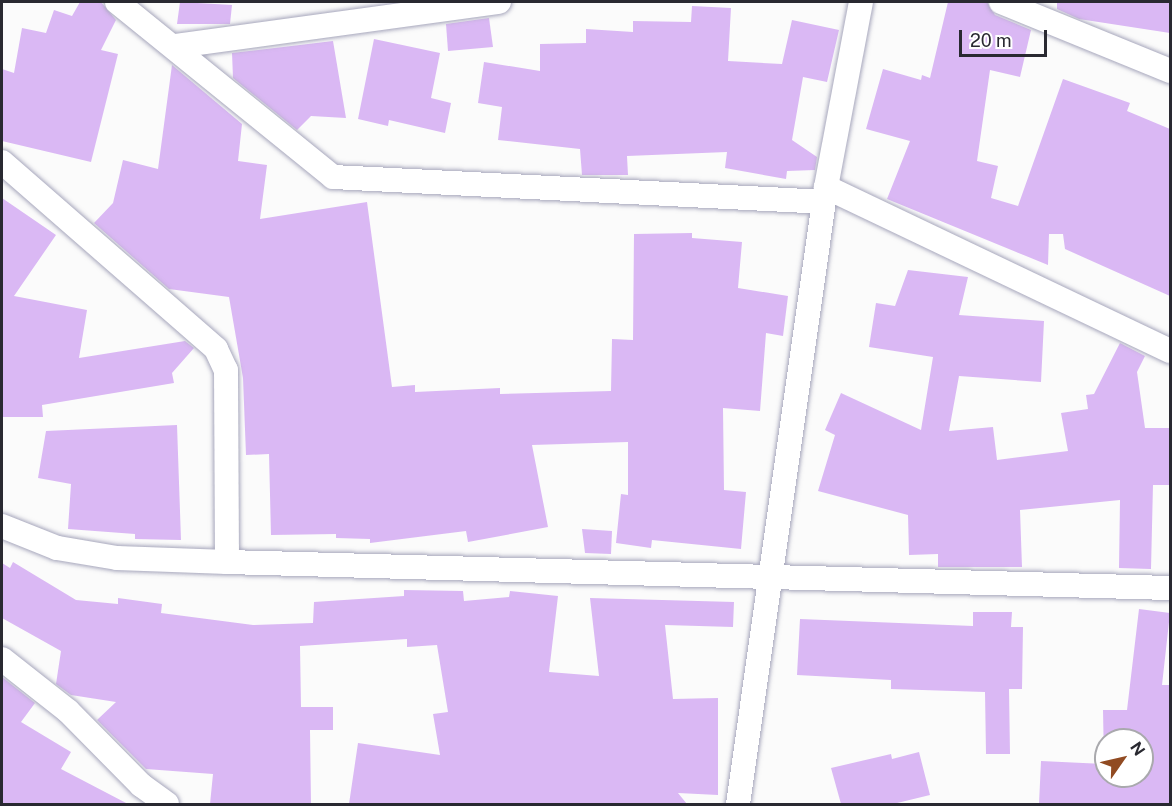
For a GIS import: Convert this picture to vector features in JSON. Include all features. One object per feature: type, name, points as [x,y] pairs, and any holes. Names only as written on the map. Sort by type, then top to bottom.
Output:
[{"type":"street","points":[[117,2],[176,46],[333,177],[824,194],[1170,351]]},
{"type":"street","points":[[176,46],[499,2]]},
{"type":"street","points":[[738,804],[824,194],[861,2]]},
{"type":"street","points":[[1001,2],[1170,71]]},
{"type":"street","points":[[2,162],[216,349],[226,370],[227,561]]},
{"type":"street","points":[[2,526],[67,550],[117,558],[770,579],[1170,588]]},
{"type":"street","points":[[2,659],[68,711],[141,785],[167,804]]},
{"type":"building","points":[[80,2],[101,2],[116,20],[101,50],[118,54],[91,162],[2,141],[2,69],[14,73],[22,28],[46,33],[54,10],[72,16]]},
{"type":"building","points":[[180,2],[232,5],[230,24],[177,24]]},
{"type":"building","points":[[948,2],[987,2],[995,15],[1031,30],[1020,77],[990,70],[977,161],[998,166],[991,198],[1018,206],[1063,79],[1130,103],[1127,111],[1170,129],[1170,296],[1065,249],[1063,234],[1049,234],[1048,265],[887,199],[910,141],[866,129],[883,69],[921,80],[922,75],[930,78]]},
{"type":"building","points":[[1057,2],[1170,2],[1170,33],[1079,19],[1057,9]]},
{"type":"building","points":[[692,6],[731,8],[728,61],[782,64],[792,20],[839,30],[827,82],[803,77],[792,140],[817,157],[815,170],[787,171],[786,179],[725,168],[727,152],[627,156],[628,175],[582,175],[580,149],[498,140],[502,107],[478,103],[484,62],[540,71],[540,44],[586,43],[586,29],[633,32],[633,21],[691,22]]},
{"type":"building","points":[[489,18],[493,47],[448,51],[446,24]]},
{"type":"building","points":[[374,39],[440,53],[431,98],[451,103],[445,133],[389,120],[388,126],[358,119]]},
{"type":"building","points":[[333,41],[346,118],[311,116],[297,130],[233,78],[232,53]]},
{"type":"building","points":[[172,65],[242,124],[238,161],[267,165],[260,219],[367,202],[392,387],[415,385],[415,392],[500,388],[500,394],[611,391],[612,339],[633,340],[634,234],[692,233],[692,238],[742,242],[738,288],[788,296],[783,336],[766,333],[760,411],[723,408],[724,490],[746,492],[741,549],[652,540],[651,548],[616,543],[621,494],[628,495],[628,442],[532,445],[548,527],[468,542],[466,531],[370,543],[370,539],[336,538],[336,534],[271,535],[269,454],[246,455],[243,378],[229,297],[169,289],[94,223],[113,203],[123,160],[158,169]]},
{"type":"building","points":[[2,198],[56,235],[14,296],[87,310],[79,358],[185,341],[194,348],[172,373],[174,383],[42,405],[43,417],[2,417]]},
{"type":"building","points":[[908,270],[968,277],[959,315],[1044,321],[1041,382],[959,376],[949,431],[993,427],[997,460],[1068,451],[1061,413],[1088,409],[1086,395],[1094,394],[1120,343],[1145,356],[1137,372],[1145,428],[1170,428],[1170,485],[1153,485],[1151,569],[1119,568],[1120,500],[1020,510],[1022,567],[938,567],[938,554],[909,555],[908,515],[818,491],[835,435],[825,430],[841,393],[921,430],[933,357],[869,347],[876,303],[895,306]]},
{"type":"building","points":[[177,425],[181,540],[135,539],[135,534],[68,529],[71,484],[38,478],[46,431]]},
{"type":"building","points":[[582,529],[612,531],[611,554],[585,553]]},
{"type":"building","points":[[13,562],[76,600],[118,604],[118,598],[162,604],[161,613],[253,625],[313,623],[314,602],[404,596],[404,590],[463,591],[464,601],[509,597],[510,591],[558,596],[549,672],[599,676],[590,598],[734,602],[733,627],[665,625],[673,699],[718,698],[718,795],[678,793],[687,804],[349,804],[358,743],[440,755],[433,714],[448,712],[437,645],[407,647],[407,639],[300,646],[301,707],[333,707],[333,730],[310,730],[311,804],[210,804],[213,774],[146,769],[97,720],[116,702],[71,695],[56,684],[61,651],[2,618],[2,563],[10,568]]},
{"type":"building","points":[[1139,609],[1170,613],[1162,685],[1170,685],[1170,804],[1039,804],[1041,761],[1094,764],[1094,788],[1154,788],[1154,728],[1103,728],[1103,710],[1127,710]]},
{"type":"building","points":[[973,612],[1012,612],[1011,627],[1023,627],[1022,689],[1009,689],[1010,754],[986,754],[985,692],[891,689],[891,680],[797,675],[800,619],[973,626]]},
{"type":"building","points":[[2,677],[35,703],[21,722],[71,752],[61,769],[128,804],[2,804]]},
{"type":"building","points":[[919,752],[930,795],[893,804],[841,804],[831,768],[891,754],[892,759]]}]
